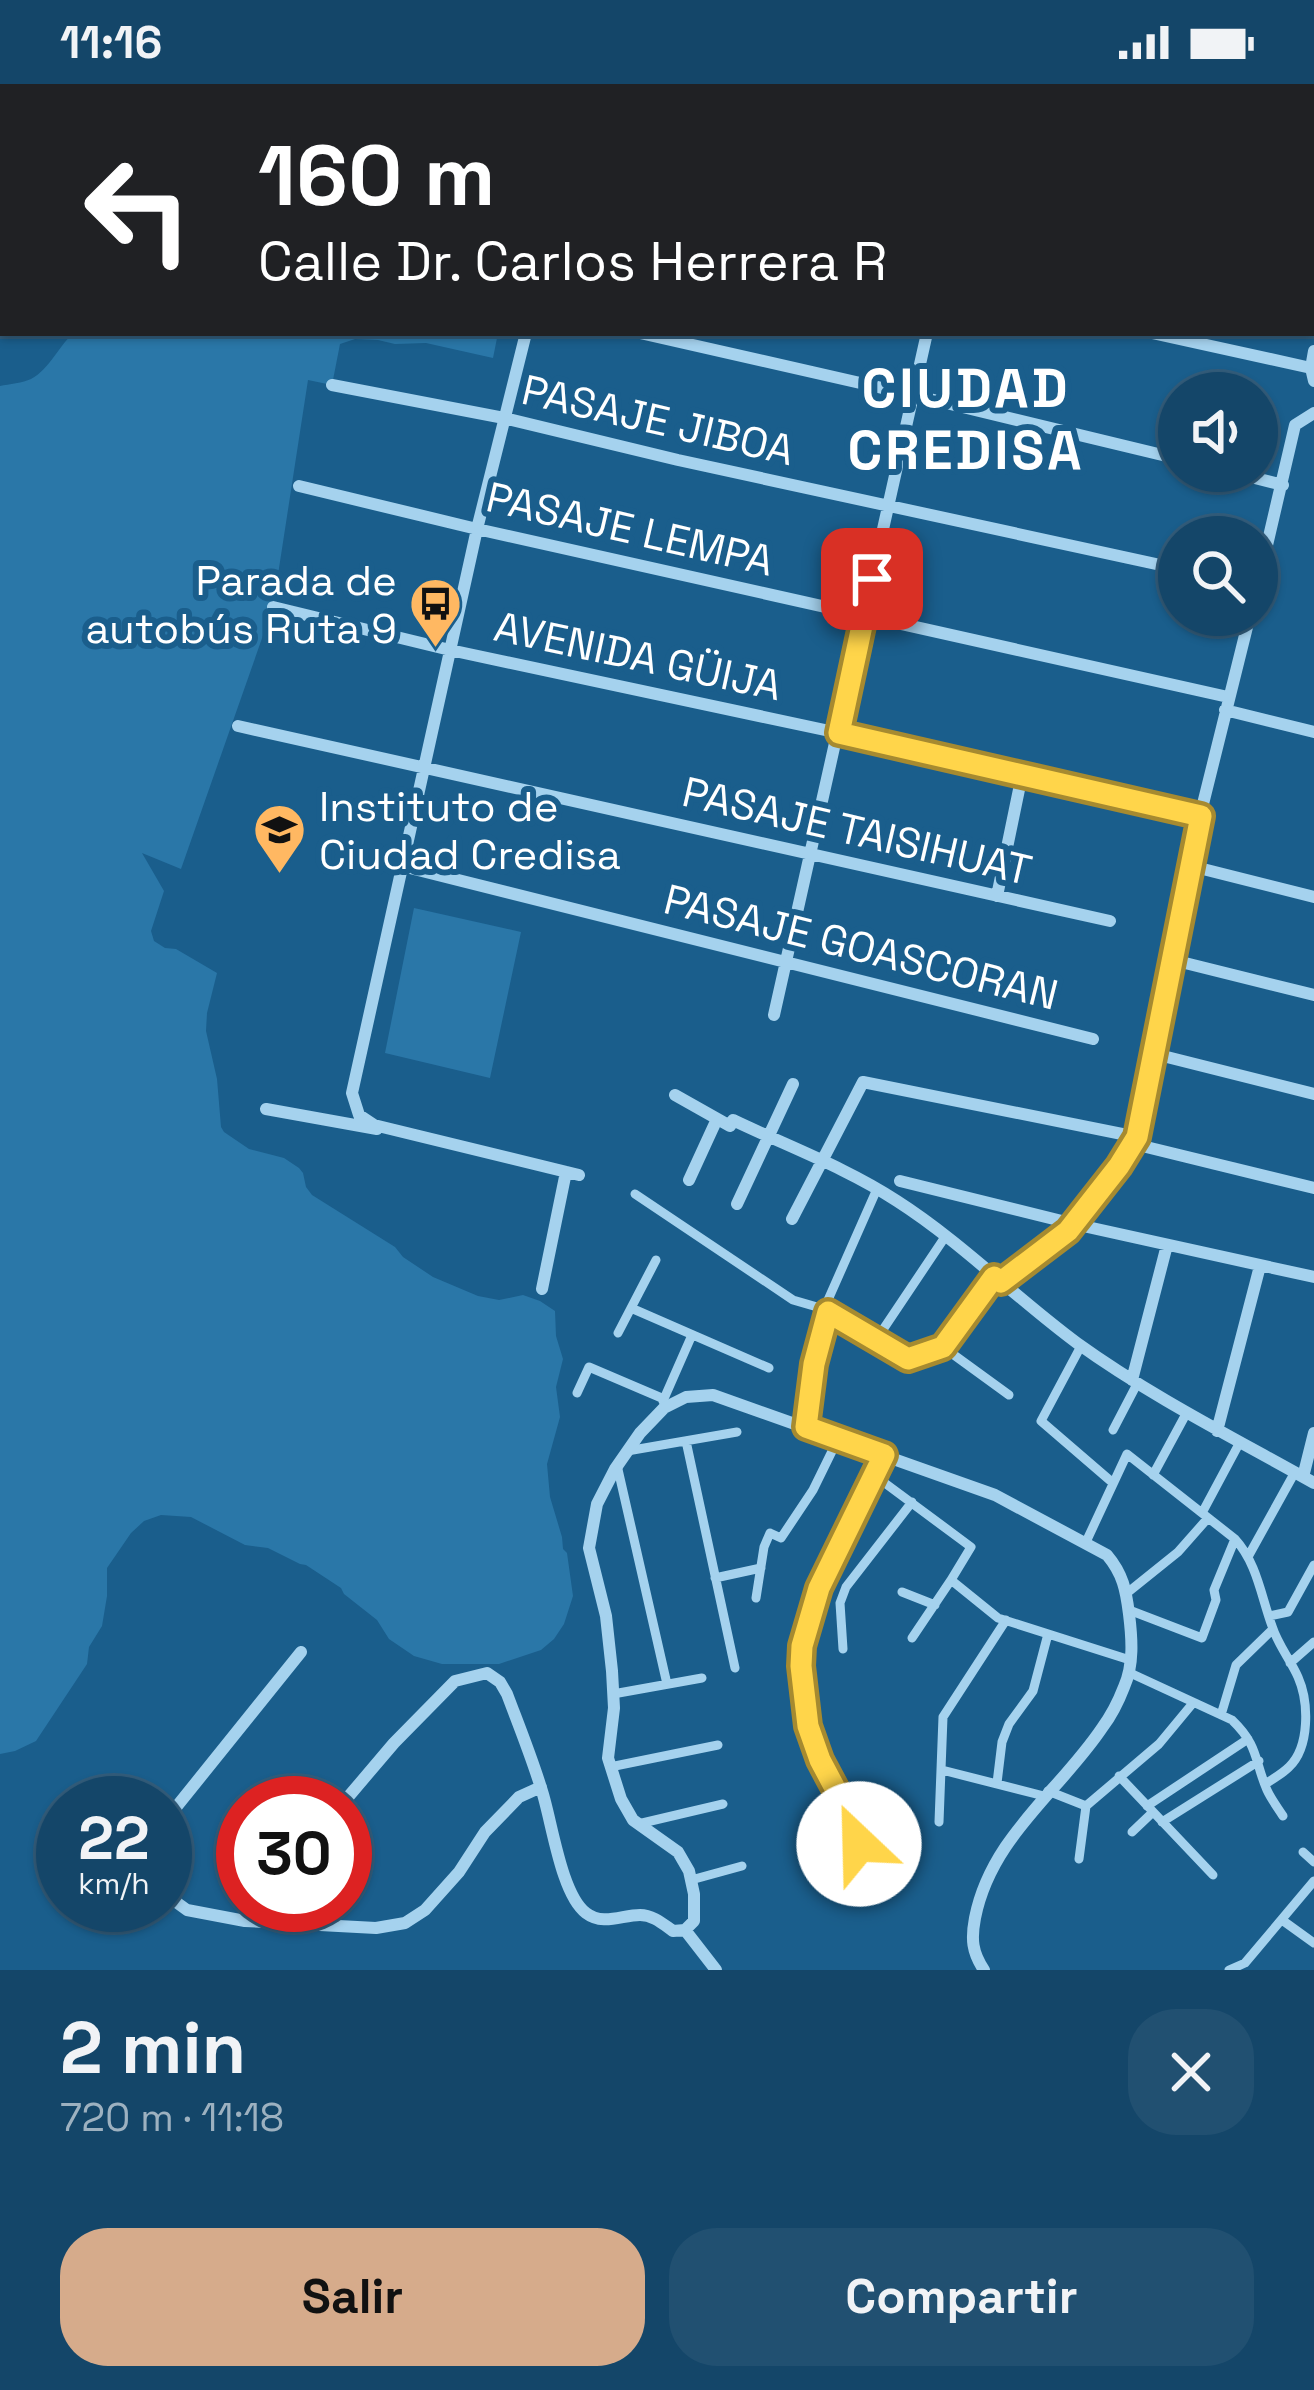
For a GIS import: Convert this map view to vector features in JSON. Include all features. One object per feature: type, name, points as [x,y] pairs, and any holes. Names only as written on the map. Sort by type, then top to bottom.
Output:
[{"type":"street","points":[[403,1134],[374,1125],[359,1114],[352,1093],[476,529],[525,336]]},
{"type":"street","points":[[653,336],[1158,454]]},
{"type":"street","points":[[774,1015],[926,336]]},
{"type":"street","points":[[1164,336],[1312,374],[1314,351]]},
{"type":"street","name":"PASAJE JIBOA","points":[[332,385],[504,418],[1158,565]]},
{"type":"street","points":[[1274,516],[1295,425],[1314,413]]},
{"type":"street","points":[[1278,483],[1282,484]]},
{"type":"street","name":"PASAJE LEMPA","points":[[299,486],[864,615],[1226,703],[1314,732]]},
{"type":"street","name":"AVENIDA GÜIJA","points":[[273,607],[1201,816]]},
{"type":"street","points":[[998,1280],[1053,1244],[1074,1224],[1136,1141],[1201,816],[1244,636]]},
{"type":"street","name":"PASAJE TAISIHUAT","points":[[238,726],[1110,921]]},
{"type":"street","points":[[997,896],[1022,775]]},
{"type":"street","name":"PASAJE GOASCORAN","points":[[403,866],[1093,1040]]},
{"type":"street","points":[[1191,866],[1314,897]]},
{"type":"street","points":[[1173,960],[1314,994]]},
{"type":"street","points":[[1155,1054],[1314,1094]]},
{"type":"street","points":[[792,1219],[863,1082],[1136,1141],[1314,1188]]},
{"type":"street","points":[[737,1204],[793,1084]]},
{"type":"street","points":[[675,1095],[730,1126],[733,1120],[878,1189],[1134,1382],[1304,1477],[1314,1433]]},
{"type":"street","points":[[266,1109],[403,1134],[573,1174],[542,1289]]},
{"type":"street","points":[[689,1180],[717,1119]]},
{"type":"street","points":[[900,1181],[1314,1277]]},
{"type":"street","points":[[1134,1382],[1167,1245]]},
{"type":"street","points":[[1217,1431],[1260,1266]]},
{"type":"street","points":[[366,1776],[455,1681],[487,1673],[507,1694],[541,1787],[567,1883],[583,1911],[598,1919],[654,1917],[673,1931],[685,1930],[694,1921],[691,1880],[678,1852],[638,1824],[621,1799],[610,1767],[613,1694],[606,1616],[589,1548],[597,1504],[627,1451],[664,1408],[686,1397],[713,1395],[995,1495],[1086,1542],[1107,1555],[1119,1570],[1129,1610],[1126,1684],[1102,1728],[1003,1848],[984,1886],[974,1926],[974,1955],[984,1970]]},
{"type":"street","points":[[859,1844],[808,1726],[801,1666],[819,1588],[884,1455]]},
{"type":"street","points":[[192,1787],[301,1652]]},
{"type":"street","points":[[372,1928],[405,1923],[424,1910],[518,1797],[541,1787]]},
{"type":"street","points":[[685,1930],[716,1970]]},
{"type":"lane","points":[[806,1427],[826,1311],[878,1189]]},
{"type":"lane","points":[[635,1194],[793,1300],[826,1311],[908,1359],[943,1347],[998,1280]]},
{"type":"lane","points":[[876,1340],[945,1237]]},
{"type":"lane","points":[[618,1333],[656,1260]]},
{"type":"lane","points":[[631,1308],[769,1368]]},
{"type":"lane","points":[[656,1417],[692,1335]]},
{"type":"lane","points":[[1081,1346],[1041,1421],[1113,1483]]},
{"type":"lane","points":[[943,1347],[1009,1395]]},
{"type":"lane","points":[[577,1393],[589,1367],[664,1399]]},
{"type":"lane","points":[[1113,1430],[1134,1382]]},
{"type":"lane","points":[[1154,1474],[1186,1414]]},
{"type":"lane","points":[[627,1451],[736,1432]]},
{"type":"lane","points":[[756,1598],[770,1533],[781,1538],[813,1490],[838,1438]]},
{"type":"lane","points":[[686,1441],[734,1668]]},
{"type":"lane","points":[[1127,1593],[1178,1552],[1205,1516],[1240,1442]]},
{"type":"lane","points":[[1086,1542],[1127,1454],[1249,1555],[1281,1650],[1305,1695],[1297,1757],[1265,1784]]},
{"type":"lane","points":[[617,1466],[668,1684]]},
{"type":"lane","points":[[874,1475],[970,1547],[912,1638]]},
{"type":"lane","points":[[1249,1555],[1304,1477]]},
{"type":"lane","points":[[843,1649],[840,1603],[846,1587],[912,1502]]},
{"type":"lane","points":[[1129,1610],[1202,1638],[1216,1600],[1214,1590],[1235,1539]]},
{"type":"lane","points":[[1269,1616],[1288,1612],[1314,1565]]},
{"type":"lane","points":[[716,1578],[761,1568]]},
{"type":"lane","points":[[951,1580],[998,1618],[1129,1666],[1232,1720],[1248,1738],[1267,1792],[1283,1816]]},
{"type":"lane","points":[[902,1592],[935,1605]]},
{"type":"lane","points":[[939,1822],[943,1717],[1006,1621]]},
{"type":"lane","points":[[1221,1715],[1236,1665],[1273,1629]]},
{"type":"lane","points":[[997,1783],[1002,1742],[1033,1691],[1048,1634]]},
{"type":"lane","points":[[1290,1663],[1314,1642]]},
{"type":"lane","points":[[1302,1686],[1314,1675]]},
{"type":"lane","points":[[613,1694],[702,1678]]},
{"type":"lane","points":[[1079,1859],[1087,1806],[1160,1744],[1192,1703]]},
{"type":"lane","points":[[1132,1832],[1150,1809],[1248,1738]]},
{"type":"lane","points":[[610,1767],[718,1745]]},
{"type":"lane","points":[[1162,1822],[1259,1761]]},
{"type":"lane","points":[[942,1770],[1087,1806]]},
{"type":"lane","points":[[1119,1776],[1213,1875]]},
{"type":"lane","points":[[638,1824],[724,1804]]},
{"type":"lane","points":[[1303,1852],[1314,1862]]},
{"type":"lane","points":[[691,1880],[742,1866]]},
{"type":"lane","points":[[1228,1970],[1245,1963],[1314,1880]]},
{"type":"lane","points":[[1282,1920],[1314,1943]]},
{"type":"shaded area","points":[[71,336],[497,336],[493,358],[426,343],[355,339],[340,344],[332,385],[308,380],[273,607],[181,869],[142,853],[164,891],[151,931],[154,941],[217,973],[206,1031],[224,1132],[249,1149],[284,1158],[299,1168],[312,1195],[433,1277],[478,1296],[499,1300],[523,1295],[555,1311],[563,1359],[556,1387],[560,1417],[547,1464],[573,1596],[564,1624],[541,1650],[499,1664],[442,1664],[414,1656],[389,1639],[377,1620],[306,1565],[268,1548],[245,1545],[191,1517],[161,1515],[144,1521],[131,1533],[107,1568],[102,1626],[89,1647],[87,1664],[36,1741],[0,1754],[0,386],[38,375]]},
{"type":"shaded area","points":[[414,908],[521,932],[490,1078],[385,1053]]},
{"type":"place","name":"Parada de autobús Ruta 9","points":[[436,650]]},
{"type":"place","name":"Instituto de Ciudad Credisa","points":[[280,876]]},
{"type":"district","name":"CIUDAD CREDISA","points":[[966,419]]},
{"type":"route","points":[[859,1844],[808,1726],[802,1646],[819,1588],[884,1455],[806,1427],[814,1364],[828,1312],[908,1359],[943,1347],[994,1277],[1001,1282],[1068,1231],[1119,1166],[1137,1137],[1201,816],[839,733],[872,579]]}]
